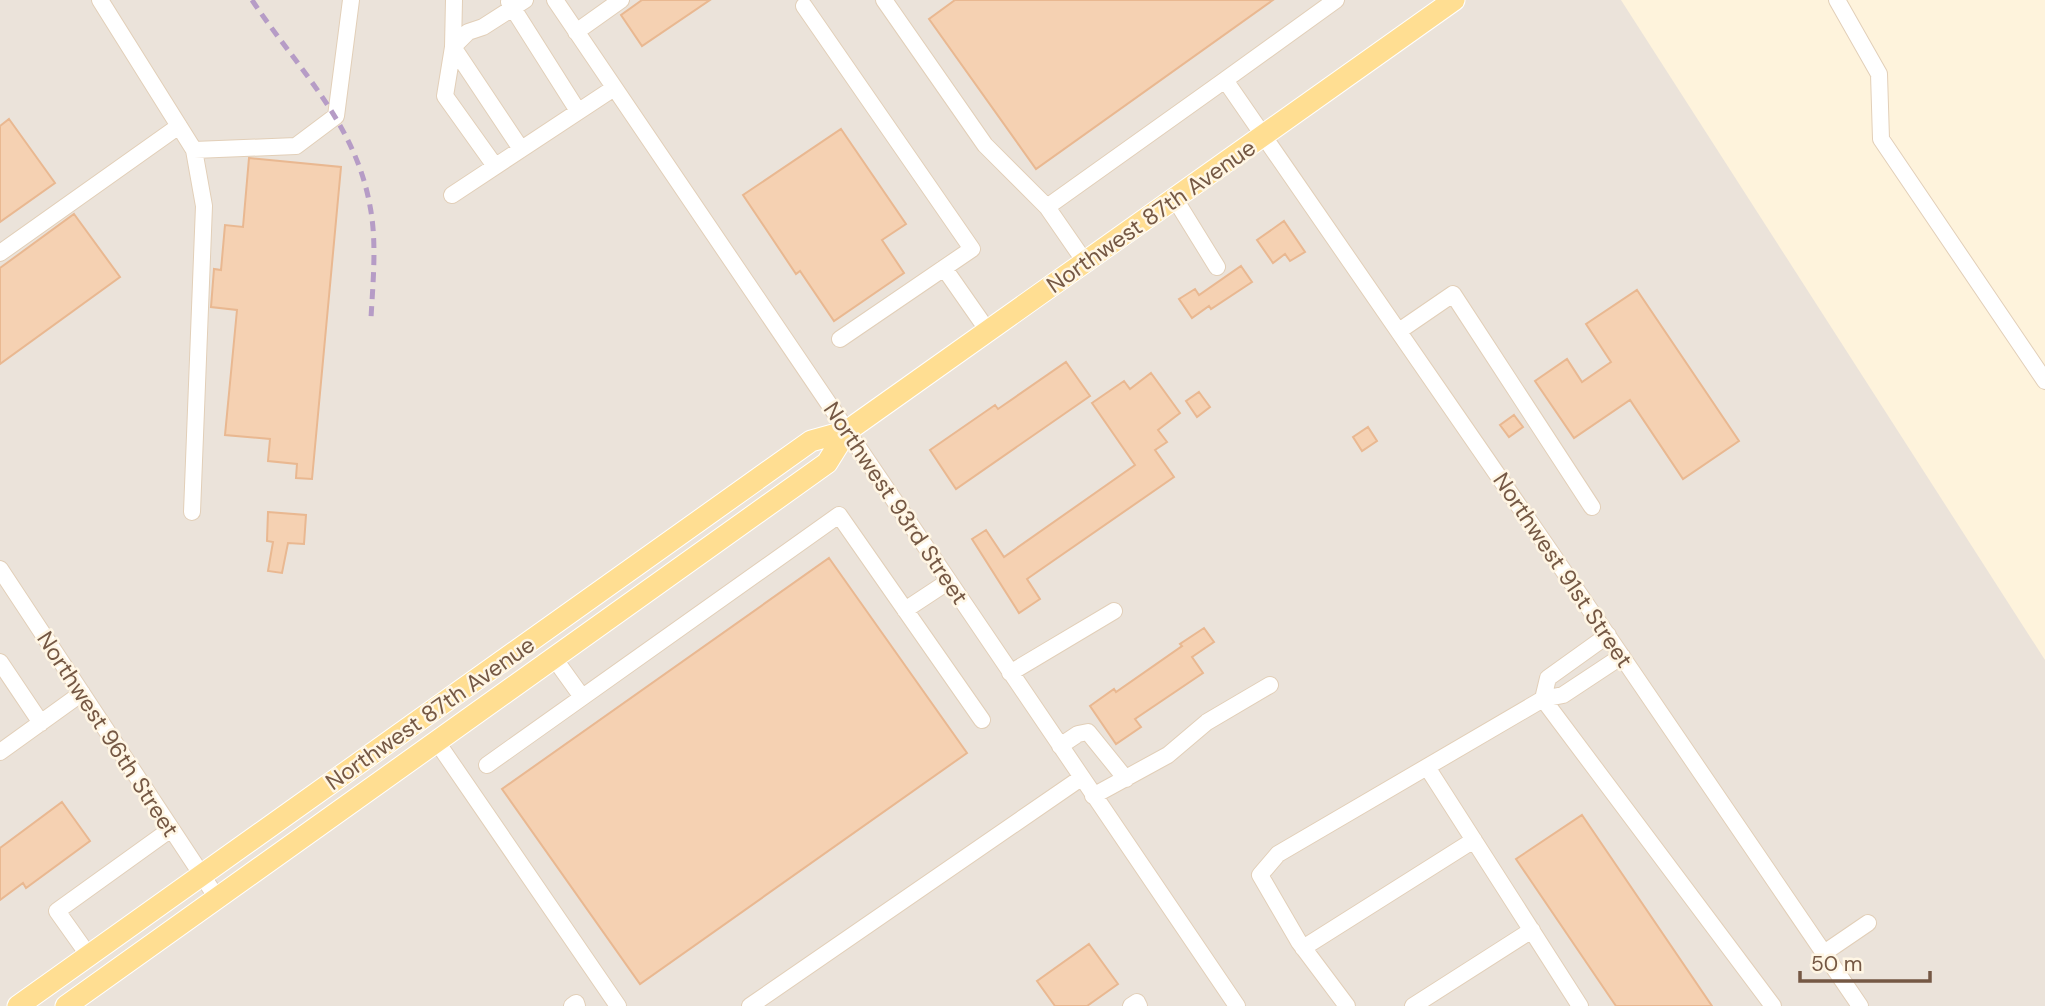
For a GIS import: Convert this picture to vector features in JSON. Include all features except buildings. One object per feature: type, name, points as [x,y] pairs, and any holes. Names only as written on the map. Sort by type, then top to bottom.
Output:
[{"type":"main road","name":"Northwest 87th Avenue","points":[[18,1006],[811,441],[847,431],[1454,0]]},
{"type":"main road","name":"Northwest 87th Avenue","points":[[65,1006],[827,463],[847,431]]},
{"type":"street","points":[[100,0],[194,150],[204,206],[192,512]]},
{"type":"street","points":[[194,150],[296,146],[336,116],[351,0]]},
{"type":"street","points":[[454,0],[453,47],[444,96],[495,166]]},
{"type":"street","name":"Northwest 93rd Street","points":[[555,0],[1237,1006]]},
{"type":"street","points":[[576,32],[621,0]]},
{"type":"street","points":[[884,0],[985,145],[1046,207],[1085,262]]},
{"type":"street","points":[[1046,207],[1336,0]]},
{"type":"street","points":[[1837,0],[1879,74],[1881,139],[2045,381]]},
{"type":"street","points":[[453,47],[468,32],[483,27],[515,3],[578,111]]},
{"type":"street","points":[[804,6],[972,249],[840,339]]},
{"type":"street","points":[[453,47],[521,149]]},
{"type":"street","name":"Northwest 91st Street","points":[[1225,80],[1860,1006]]},
{"type":"street","points":[[452,195],[614,88]]},
{"type":"street","points":[[0,253],[179,127]]},
{"type":"street","points":[[1175,199],[1217,267]]},
{"type":"street","points":[[944,268],[988,331]]},
{"type":"street","points":[[1399,331],[1453,294],[1592,507]]},
{"type":"street","points":[[487,765],[839,515],[982,720]]},
{"type":"street","name":"Northwest 96th Street","points":[[0,569],[217,898]]},
{"type":"street","points":[[905,610],[949,581]]},
{"type":"street","points":[[1010,673],[1114,611]]},
{"type":"street","points":[[1543,698],[1548,678],[1608,635]]},
{"type":"street","points":[[1347,1006],[1303,948],[1260,875],[1278,855],[1543,698],[1563,695],[1622,656]]},
{"type":"street","points":[[554,658],[582,697]]},
{"type":"street","points":[[0,662],[41,723]]},
{"type":"street","points":[[1093,796],[1168,755],[1207,722],[1270,685]]},
{"type":"street","points":[[0,752],[82,694]]},
{"type":"street","points":[[1543,698],[1773,1006]]},
{"type":"street","points":[[1060,746],[1078,734],[1088,732],[1126,779]]},
{"type":"street","points":[[437,742],[618,1006]]},
{"type":"street","points":[[1427,766],[1580,1006]]},
{"type":"street","points":[[750,1006],[1081,778]]},
{"type":"street","points":[[89,956],[57,911],[171,829]]},
{"type":"street","points":[[1303,948],[1474,840]]},
{"type":"street","points":[[1824,953],[1868,923]]},
{"type":"street","points":[[1413,1006],[1532,930]]},
{"type":"street","points":[[1131,1006],[1137,1002],[1139,1006]]},
{"type":"street","points":[[572,1006],[576,1003],[577,1006]]},
{"type":"shaded area","points":[[0,0],[1621,0],[2045,660],[2045,1006],[0,1006]]},
{"type":"railway","points":[[252,0],[322,97],[352,148],[370,206],[374,262],[371,318]]}]
